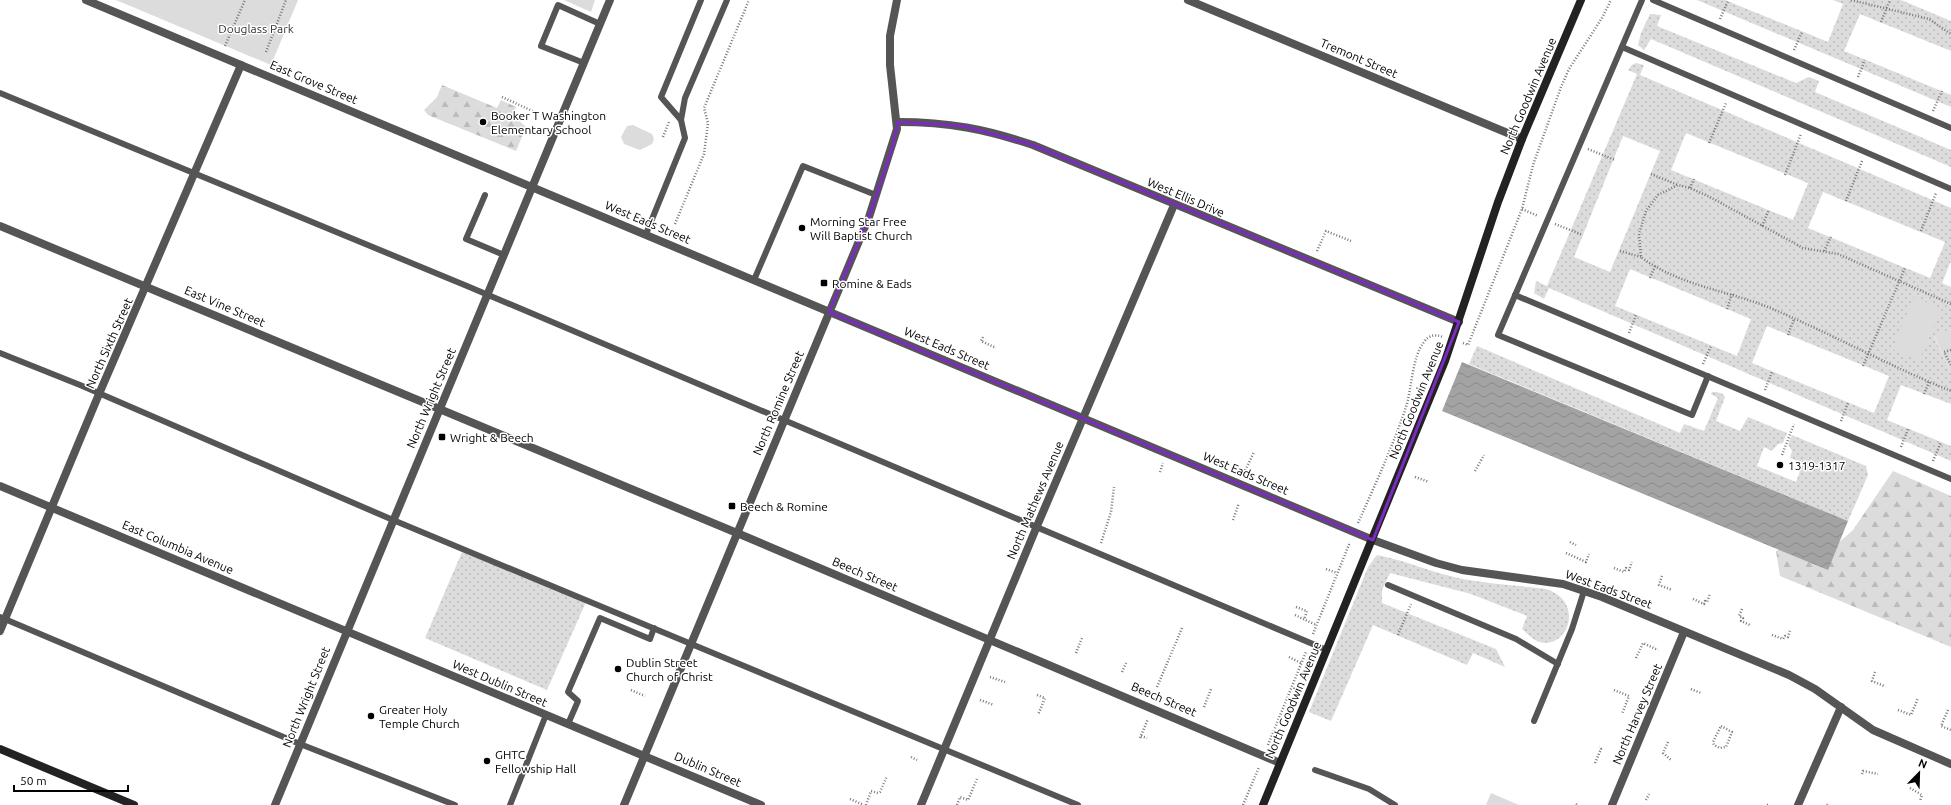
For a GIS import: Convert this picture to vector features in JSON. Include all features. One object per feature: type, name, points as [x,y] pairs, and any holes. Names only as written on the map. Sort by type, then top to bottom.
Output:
[{"type":"street","name":"East Grove Street","points":[[86,0],[532,186]]},
{"type":"street","name":"North Wright Street","points":[[275,805],[346,631],[610,0]]},
{"type":"street","name":"North Romine Street","points":[[624,805],[829,312],[876,195],[892,149],[898,122],[890,65],[890,36],[897,0]]},
{"type":"street","name":"Tremont Street","points":[[1188,0],[1522,139]]},
{"type":"street","name":"North Goodwin Avenue","points":[[1263,805],[1373,540],[1445,361],[1498,202],[1522,139],[1581,0]]},
{"type":"street","name":"North Sixth Street","points":[[0,631],[3,618],[53,507],[99,394],[147,286],[241,65]]},
{"type":"street","name":"West Ellis Drive","points":[[898,122],[930,122],[964,126],[998,134],[1033,145],[1174,205],[1459,322]]},
{"type":"street","name":"West Eads Street","points":[[532,186],[1373,540],[1436,563],[1462,570],[1534,579],[1563,584],[1584,591],[1789,675],[1815,688],[1873,730],[1951,764]]},
{"type":"street","name":"North Mathews Avenue","points":[[921,805],[1037,526],[1174,205]]},
{"type":"street","name":"East Vine Street","points":[[0,226],[440,408]]},
{"type":"street","name":"Beech Street","points":[[440,408],[1153,708],[1280,763]]},
{"type":"street","name":"East Columbia Avenue","points":[[0,486],[346,631]]},
{"type":"street","name":"West Dublin Street","points":[[346,631],[645,756]]},
{"type":"street","name":"North Harvey Street","points":[[1612,805],[1684,632]]},
{"type":"street","points":[[1798,805],[1841,707]]},
{"type":"street","points":[[0,749],[134,805]]},
{"type":"street","name":"Dublin Street","points":[[645,756],[761,805]]},
{"type":"lane","points":[[681,120],[662,97],[701,0]]},
{"type":"lane","points":[[646,234],[685,138],[681,120],[685,98],[727,0]]},
{"type":"lane","points":[[1642,0],[1498,335],[1692,415],[1708,376]]},
{"type":"lane","points":[[1653,0],[1951,128]]},
{"type":"lane","points":[[584,63],[541,46],[558,5],[600,24]]},
{"type":"lane","points":[[1622,48],[1951,189]]},
{"type":"lane","points":[[0,93],[487,295],[1037,526],[1097,553],[1327,650]]},
{"type":"lane","points":[[754,280],[803,166],[876,195]]},
{"type":"lane","points":[[485,196],[466,239],[504,255]]},
{"type":"lane","points":[[1515,295],[1951,479]]},
{"type":"lane","points":[[0,353],[393,520],[1078,805]]},
{"type":"lane","points":[[1388,585],[1516,639],[1558,664]]},
{"type":"lane","points":[[1534,721],[1572,629],[1584,591]]},
{"type":"lane","points":[[3,618],[300,744],[456,805]]},
{"type":"lane","points":[[568,724],[578,701],[568,692],[600,618],[650,638],[654,628]]},
{"type":"lane","points":[[510,805],[546,715]]},
{"type":"lane","points":[[1315,770],[1369,789],[1395,805]]},
{"type":"path","points":[[225,46],[245,0]]},
{"type":"path","points":[[266,52],[286,0]]},
{"type":"path","points":[[675,224],[704,154],[708,124],[704,108],[749,0]]},
{"type":"path","points":[[1463,343],[1468,346],[1522,209],[1534,165],[1561,87],[1569,69],[1602,18],[1611,0]]},
{"type":"path","points":[[1851,0],[1886,10],[1929,19],[1951,34]]},
{"type":"path","points":[[1881,22],[1890,0]]},
{"type":"path","points":[[1717,28],[1728,1]]},
{"type":"path","points":[[1791,59],[1802,32]]},
{"type":"path","points":[[1854,86],[1865,60]]},
{"type":"path","points":[[1929,119],[1942,91]]},
{"type":"path","points":[[1709,143],[1730,94]]},
{"type":"path","points":[[502,97],[539,114]]},
{"type":"path","points":[[663,137],[674,111]]},
{"type":"path","points":[[1784,175],[1804,126]]},
{"type":"path","points":[[1580,146],[1615,160]]},
{"type":"path","points":[[1846,201],[1866,152]]},
{"type":"path","points":[[1651,174],[1710,196],[1803,248],[1838,254],[1899,280],[1936,299],[1951,304]]},
{"type":"path","points":[[1690,188],[1694,180]]},
{"type":"path","points":[[1921,231],[1940,184]]},
{"type":"path","points":[[1641,257],[1639,234],[1646,211],[1658,195],[1678,185]]},
{"type":"path","points":[[1522,209],[1547,221],[1583,235]]},
{"type":"path","points":[[1762,226],[1769,210]]},
{"type":"path","points":[[1312,262],[1326,231],[1351,241]]},
{"type":"path","points":[[1824,251],[1831,237]]},
{"type":"path","points":[[1620,251],[1641,257],[1655,266],[1697,286],[1732,294],[1794,319],[1951,391]]},
{"type":"path","points":[[1650,278],[1655,266]]},
{"type":"path","points":[[1863,366],[1905,268]]},
{"type":"path","points":[[1727,309],[1732,294]]},
{"type":"path","points":[[1626,342],[1636,315]]},
{"type":"path","points":[[1788,335],[1794,319]]},
{"type":"path","points":[[1359,521],[1403,414],[1417,357],[1423,343],[1428,338],[1437,335]]},
{"type":"path","points":[[983,337],[981,341],[996,348]]},
{"type":"path","points":[[1699,373],[1711,346]]},
{"type":"path","points":[[1951,350],[1944,352],[1951,365]]},
{"type":"path","points":[[1762,399],[1772,372]]},
{"type":"path","points":[[1924,394],[1929,382]]},
{"type":"path","points":[[1837,431],[1848,403]]},
{"type":"path","points":[[1782,455],[1798,414]]},
{"type":"path","points":[[1897,456],[1908,429]]},
{"type":"path","points":[[1930,469],[1941,442]]},
{"type":"path","points":[[1240,483],[1254,452]]},
{"type":"path","points":[[1475,470],[1484,454]]},
{"type":"path","points":[[1415,477],[1429,482]]},
{"type":"path","points":[[1097,553],[1111,512],[1114,487]]},
{"type":"path","points":[[1233,520],[1239,503]]},
{"type":"path","points":[[1313,634],[1350,541]]},
{"type":"path","points":[[1570,542],[1576,545]]},
{"type":"path","points":[[1566,553],[1586,562],[1589,554]]},
{"type":"path","points":[[1614,568],[1624,572],[1626,568],[1629,570],[1632,562]]},
{"type":"path","points":[[1326,569],[1337,573]]},
{"type":"path","points":[[1662,576],[1659,585],[1672,590]]},
{"type":"path","points":[[1693,599],[1704,604],[1705,601],[1707,602],[1710,594]]},
{"type":"path","points":[[1398,636],[1415,597]]},
{"type":"path","points":[[1296,607],[1307,611],[1304,620]]},
{"type":"path","points":[[1742,610],[1739,616],[1743,618],[1741,621],[1750,625]]},
{"type":"path","points":[[1295,615],[1316,625]]},
{"type":"path","points":[[1157,687],[1182,628]]},
{"type":"path","points":[[1772,635],[1783,639],[1785,636],[1788,637],[1790,630]]},
{"type":"path","points":[[1076,653],[1082,638]]},
{"type":"path","points":[[1636,658],[1643,643],[1658,650]]},
{"type":"path","points":[[1269,742],[1308,647]]},
{"type":"path","points":[[1289,657],[1301,663]]},
{"type":"path","points":[[1122,672],[1127,661]]},
{"type":"path","points":[[1875,672],[1872,681],[1884,686]]},
{"type":"path","points":[[990,677],[1005,682]]},
{"type":"path","points":[[1204,707],[1211,689]]},
{"type":"path","points":[[1691,689],[1701,693]]},
{"type":"path","points":[[631,690],[645,696]]},
{"type":"path","points":[[1614,690],[1629,696],[1622,714]]},
{"type":"path","points":[[1037,695],[1045,698],[1038,715]]},
{"type":"path","points":[[1898,710],[1911,715],[1918,698]]},
{"type":"path","points":[[980,700],[994,705]]},
{"type":"path","points":[[1147,738],[1140,737],[1153,708]]},
{"type":"path","points":[[1948,710],[1941,726],[1951,730]]},
{"type":"path","points":[[1721,726],[1732,732],[1726,746],[1720,748],[1714,745],[1713,742],[1721,726]]},
{"type":"path","points":[[1668,742],[1664,753],[1671,760]]},
{"type":"path","points":[[1595,763],[1602,749],[1599,747]]},
{"type":"path","points":[[911,757],[917,760]]},
{"type":"path","points":[[1243,805],[1259,768]]},
{"type":"path","points":[[1862,774],[1863,771],[1878,774]]},
{"type":"path","points":[[850,799],[865,805],[871,791],[878,793],[880,792],[887,776]]},
{"type":"path","points":[[956,805],[960,797],[968,800],[977,779]]},
{"type":"path","points":[[1910,788],[1922,795],[1920,801]]},
{"type":"path","points":[[1646,800],[1649,794]]},
{"type":"highlighted area","points":[[898,122],[963,126],[1033,145],[1459,322],[1373,540],[829,312],[869,217],[892,149]]},
{"type":"green space","name":"Douglass Park","points":[[116,0],[298,0],[271,65]]},
{"type":"green space","points":[[564,0],[595,0],[591,12]]},
{"type":"green space","points":[[1697,0],[1725,0],[1828,42],[1843,4],[1833,0],[1901,0],[1951,21],[1951,51],[1860,14],[1844,51],[1951,95],[1951,107]]},
{"type":"green space","points":[[1650,14],[1661,15],[1657,26],[1796,83],[1809,77],[1819,81],[1815,92],[1951,150],[1951,167],[1651,39],[1644,50],[1638,45],[1641,33]]},
{"type":"green space","points":[[1636,63],[1644,65],[1640,75],[1951,208],[1951,261],[1942,283],[1951,287],[1951,329],[1934,336],[1951,373],[1951,404],[1901,385],[1887,420],[1951,446],[1951,461],[1549,288],[1544,299],[1534,293],[1536,281],[1547,286],[1637,74],[1628,70]],"holes":[[[1686,133],[1808,183],[1793,220],[1671,170]],[[1623,136],[1660,151],[1610,272],[1574,257]],[[1823,192],[1945,242],[1930,278],[1808,228]],[[1630,269],[1751,319],[1737,356],[1615,306]],[[1767,326],[1889,376],[1874,413],[1752,363]]]},
{"type":"green space","points":[[442,85],[497,108],[501,100],[516,107],[513,115],[526,127],[516,151],[428,115],[424,110],[437,97]]},
{"type":"green space","points":[[633,125],[652,134],[654,139],[652,144],[640,150],[624,144],[621,137],[627,126]]},
{"type":"green space","points":[[1914,297],[1942,309],[1919,361],[1892,349]]},
{"type":"green space","points":[[1951,329],[1951,373],[1934,335]]},
{"type":"green space","points":[[1477,346],[1680,433],[1684,424],[1704,431],[1718,398],[1711,394],[1712,392],[1719,393],[1725,397],[1716,421],[1740,431],[1748,417],[1787,433],[1783,443],[1778,444],[1772,451],[1764,447],[1757,466],[1796,482],[1803,463],[1790,458],[1792,451],[1788,444],[1792,435],[1866,466],[1868,475],[1848,521],[1469,364]]},
{"type":"green space","points":[[1893,471],[1951,496],[1951,647],[1780,576],[1776,551],[1811,530],[1826,554],[1853,530]]},
{"type":"green space","points":[[462,552],[586,602],[547,690],[425,638]]},
{"type":"green space","points":[[1377,555],[1444,575],[1488,583],[1546,589],[1559,596],[1566,605],[1569,615],[1568,625],[1563,634],[1556,640],[1547,643],[1537,641],[1522,629],[1527,616],[1471,594],[1390,573],[1382,590],[1382,603],[1496,649],[1505,667],[1473,653],[1467,665],[1373,625],[1331,721],[1309,712],[1368,567]]},
{"type":"green space","points":[[1491,793],[1519,805],[1486,805]]},
{"type":"water","points":[[1462,362],[1848,521],[1828,570],[1442,411]]},
{"type":"place","name":"Booker T Washington Elementary School","points":[[483,122]]},
{"type":"place","name":"Morning Star Free Will Baptist Church","points":[[802,228]]},
{"type":"place","name":"Romine & Eads","points":[[824,283]]},
{"type":"place","name":"Wright & Beech","points":[[442,437]]},
{"type":"place","name":"1319-1317","points":[[1780,465]]},
{"type":"place","name":"Beech & Romine","points":[[732,506]]},
{"type":"place","name":"Dublin Street Church of Christ","points":[[618,669]]},
{"type":"place","name":"Greater Holy Temple Church","points":[[371,716]]},
{"type":"place","name":"GHTC Fellowship Hall","points":[[487,761]]}]
